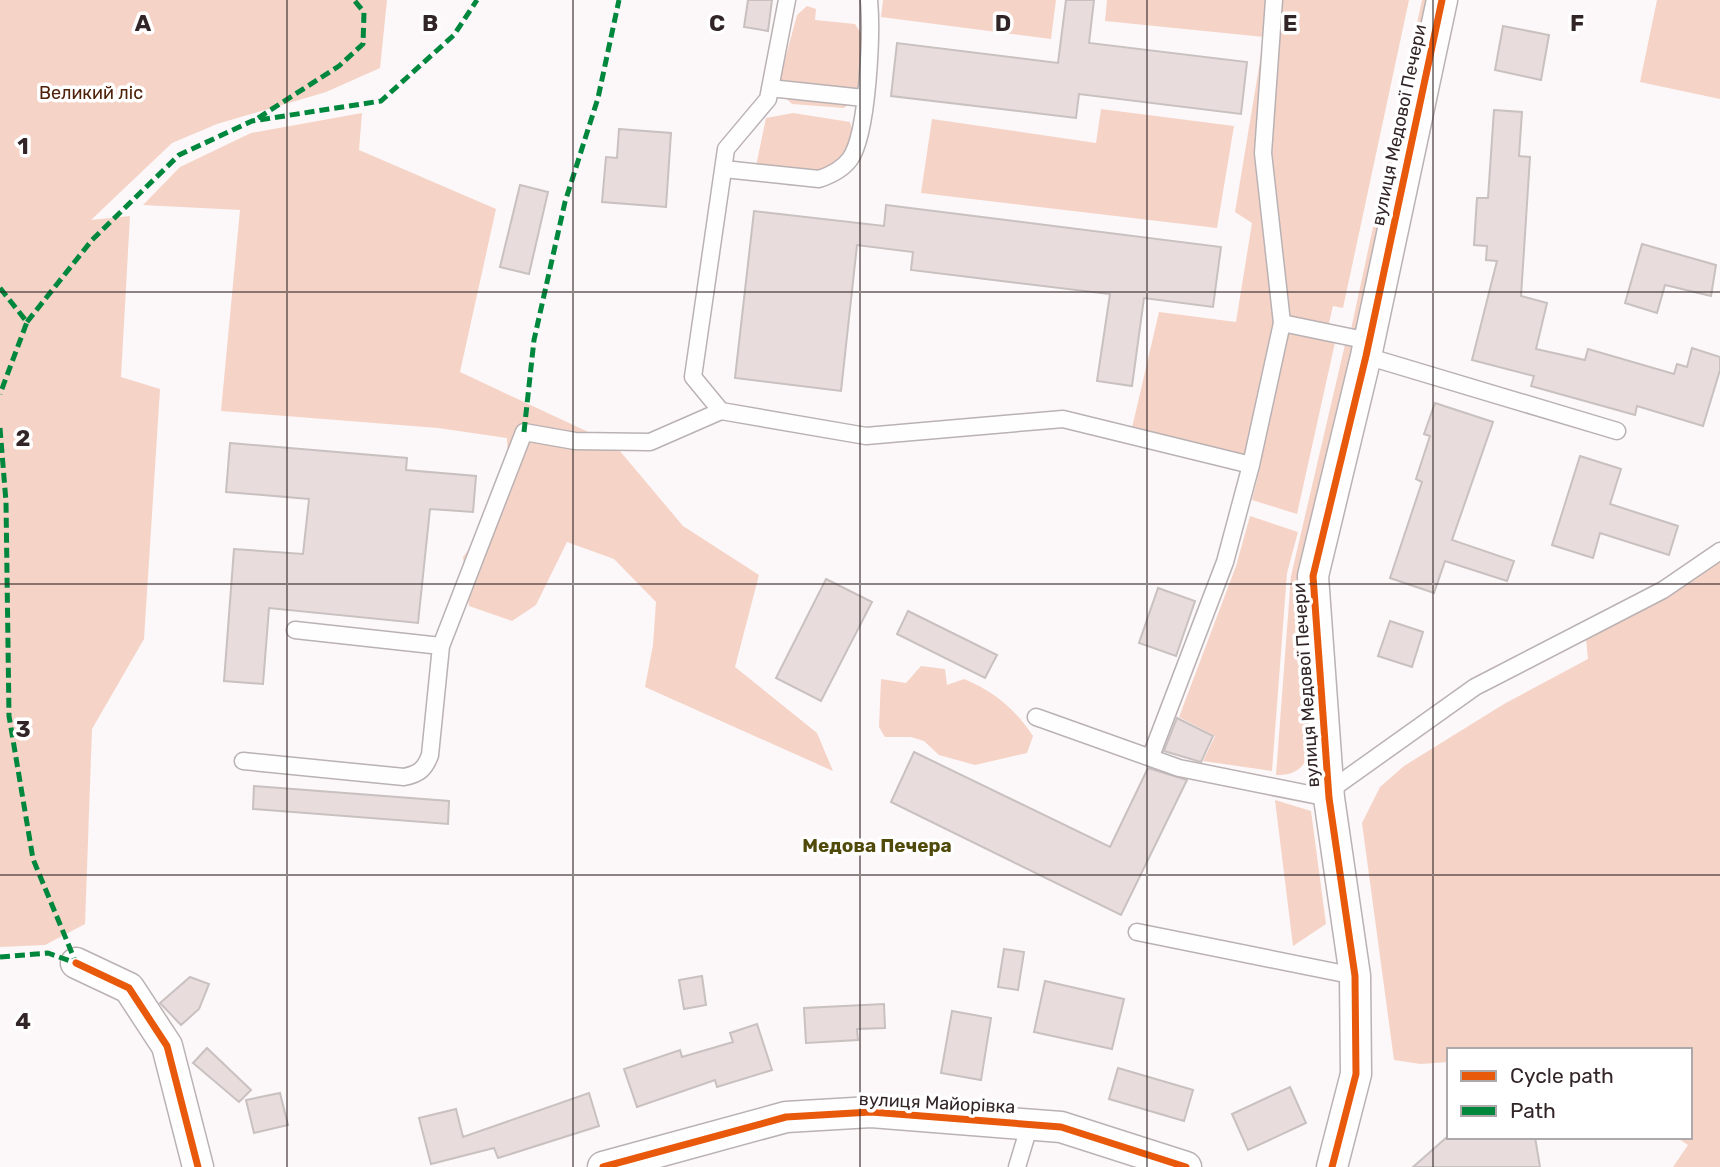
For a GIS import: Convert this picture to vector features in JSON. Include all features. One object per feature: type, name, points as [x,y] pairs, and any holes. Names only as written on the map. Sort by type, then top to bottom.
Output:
[{"type":"street","name":"вулиця Медової Печери","points":[[1332,1167],[1356,1074],[1355,975],[1329,795],[1313,576],[1367,349],[1442,0]]},
{"type":"street","points":[[76,963],[129,988],[166,1046],[198,1167]]},
{"type":"street","name":"вулиця Майорівка","points":[[603,1167],[786,1117],[871,1112],[1061,1126],[1168,1164]]},
{"type":"lane","points":[[722,411],[693,377],[726,149],[768,99],[787,0]]},
{"type":"lane","points":[[724,169],[806,179],[830,175],[841,169],[856,149],[872,34],[869,0]]},
{"type":"lane","points":[[1151,756],[1225,562],[1251,464],[1282,323],[1263,153],[1274,0]]},
{"type":"lane","points":[[770,88],[864,98]]},
{"type":"lane","points":[[1282,323],[1618,431]]},
{"type":"lane","points":[[243,761],[404,777],[416,775],[426,767],[430,755],[441,646],[524,432],[575,440],[650,442],[722,411],[866,436],[1063,419],[1251,464]]},
{"type":"lane","name":"вулиця Медової Печери","points":[[1329,795],[1475,687],[1663,590],[1720,551]]},
{"type":"lane","points":[[295,630],[441,646]]},
{"type":"lane","points":[[1036,717],[1179,768],[1329,795]]},
{"type":"lane","points":[[1137,932],[1355,975]]},
{"type":"lane","points":[[1017,1167],[1030,1124]]},
{"type":"green space","name":"Великий ліс","points":[[0,0],[387,0],[380,68],[326,92],[217,124],[172,143],[91,220],[130,216],[121,377],[160,389],[144,639],[92,729],[85,924],[45,945],[0,947]]},
{"type":"green space","points":[[883,0],[1056,0],[1051,39],[881,17]]},
{"type":"green space","points":[[1107,0],[1409,0],[1343,308],[1333,306],[1326,336],[1336,338],[1297,514],[1252,500],[1261,463],[1131,432],[1159,312],[1236,322],[1252,223],[1235,212],[1264,37],[1105,21]]},
{"type":"green space","points":[[1422,0],[1439,0],[1367,339],[1350,334]]},
{"type":"green space","points":[[1657,0],[1720,0],[1720,99],[1640,82]]},
{"type":"green space","points":[[807,6],[816,9],[815,20],[855,24],[862,35],[857,97],[844,108],[792,104],[777,89],[797,15]]},
{"type":"green space","points":[[1101,109],[1234,126],[1217,228],[921,193],[932,119],[1096,143]]},
{"type":"green space","points":[[362,113],[359,150],[496,209],[460,372],[614,444],[683,526],[759,575],[735,667],[817,733],[833,771],[645,687],[653,645],[656,602],[614,559],[567,542],[536,605],[512,621],[469,606],[463,557],[509,495],[507,438],[438,428],[221,411],[240,210],[143,205],[180,167],[251,133]]},
{"type":"green space","points":[[793,113],[850,122],[855,141],[826,176],[816,182],[793,186],[761,177],[756,166],[766,118]]},
{"type":"green space","points":[[1347,336],[1357,353],[1303,573],[1310,750],[1306,761],[1294,772],[1276,775],[1291,576]]},
{"type":"green space","points":[[1250,516],[1298,532],[1287,573],[1272,771],[1203,761],[1215,736],[1179,717],[1236,566]]},
{"type":"green space","points":[[1720,561],[1720,1167],[1673,1167],[1688,1145],[1679,1139],[1692,1139],[1692,1048],[1447,1048],[1447,1062],[1420,1064],[1394,1060],[1362,823],[1380,787],[1404,766],[1504,704],[1588,659],[1586,639],[1664,599]]},
{"type":"green space","points":[[921,666],[945,669],[947,685],[964,679],[1003,702],[1033,736],[1027,753],[975,765],[939,755],[924,741],[911,737],[885,737],[879,727],[881,679],[906,683]]},
{"type":"green space","points":[[1275,800],[1311,811],[1326,924],[1293,946]]},
{"type":"building","points":[[748,0],[772,0],[768,31],[744,27]]},
{"type":"building","points":[[1066,0],[1094,0],[1089,43],[1247,62],[1241,114],[1079,94],[1076,118],[891,96],[897,43],[1058,63]]},
{"type":"building","points":[[1503,26],[1549,35],[1541,80],[1495,70]]},
{"type":"building","points":[[1494,110],[1522,112],[1519,156],[1530,157],[1521,296],[1547,303],[1536,349],[1585,360],[1588,349],[1674,374],[1677,364],[1687,367],[1692,348],[1720,357],[1720,370],[1703,426],[1637,406],[1635,415],[1531,386],[1534,376],[1472,360],[1497,261],[1486,260],[1487,246],[1474,245],[1477,198],[1488,198]]},
{"type":"building","points":[[619,129],[671,133],[666,207],[602,202],[606,157],[617,158]]},
{"type":"building","points":[[520,185],[548,192],[529,274],[500,267]]},
{"type":"building","points":[[886,205],[1221,247],[1213,307],[1144,298],[1132,386],[1097,381],[1110,294],[911,270],[913,252],[857,245],[841,391],[735,378],[754,211],[884,226]]},
{"type":"building","points":[[1642,244],[1716,265],[1711,296],[1665,285],[1657,313],[1625,303]]},
{"type":"building","points":[[1435,403],[1493,422],[1452,540],[1514,561],[1507,581],[1445,561],[1434,593],[1390,578],[1422,482],[1416,479],[1430,436],[1424,434]]},
{"type":"building","points":[[230,443],[407,458],[406,470],[476,476],[473,512],[430,509],[418,623],[269,608],[263,684],[224,681],[234,549],[303,554],[309,499],[226,492]]},
{"type":"building","points":[[1580,456],[1621,469],[1610,504],[1678,526],[1669,555],[1600,533],[1593,558],[1552,545]]},
{"type":"building","points":[[826,579],[872,602],[821,701],[776,678]]},
{"type":"building","points":[[1158,588],[1195,601],[1176,656],[1139,643]]},
{"type":"building","points":[[908,611],[997,655],[985,678],[897,634]]},
{"type":"building","points":[[1390,621],[1423,632],[1412,667],[1378,656]]},
{"type":"building","points":[[1177,718],[1213,736],[1201,762],[1164,751]]},
{"type":"building","points":[[914,752],[1110,847],[1148,768],[1187,780],[1121,915],[891,802]]},
{"type":"building","points":[[254,786],[449,801],[448,824],[253,809]]},
{"type":"building","points":[[1004,949],[1024,952],[1018,990],[998,987]]},
{"type":"building","points":[[702,976],[706,1005],[684,1009],[679,980]]},
{"type":"building","points":[[190,977],[209,984],[199,1009],[181,1025],[160,1003]]},
{"type":"building","points":[[1045,981],[1124,999],[1112,1049],[1034,1032]]},
{"type":"building","points":[[884,1004],[885,1028],[857,1029],[858,1040],[806,1043],[804,1008]]},
{"type":"building","points":[[952,1011],[991,1018],[981,1080],[941,1073]]},
{"type":"building","points":[[757,1024],[772,1070],[717,1087],[715,1080],[637,1107],[624,1069],[680,1050],[682,1057],[733,1042],[730,1033]]},
{"type":"building","points":[[207,1048],[251,1090],[239,1102],[193,1063]]},
{"type":"building","points":[[1118,1068],[1193,1090],[1184,1121],[1109,1099]]},
{"type":"building","points":[[1290,1087],[1306,1123],[1248,1150],[1232,1114]]},
{"type":"building","points":[[280,1093],[288,1125],[254,1133],[246,1100]]},
{"type":"building","points":[[589,1093],[599,1126],[498,1158],[494,1148],[431,1164],[419,1118],[456,1109],[463,1137]]},
{"type":"building","points":[[1447,1137],[1535,1139],[1540,1167],[1413,1167]]},
{"type":"marked path","points":[[258,118],[339,66],[363,44],[364,12],[354,0]]},
{"type":"marked path","points":[[27,322],[92,240],[179,155],[252,121],[381,101],[454,35],[477,0]]},
{"type":"marked path","points":[[524,432],[534,340],[565,202],[598,98],[619,0]]},
{"type":"marked path","points":[[0,288],[27,322],[0,394]]},
{"type":"marked path","points":[[0,428],[6,502],[9,716],[33,859],[76,963]]},
{"type":"marked path","points":[[0,957],[48,953],[76,963]]},
{"type":"cycle path","points":[[1332,1167],[1356,1074],[1355,976],[1329,798],[1313,576],[1366,356],[1442,0]]},
{"type":"cycle path","points":[[76,963],[129,988],[167,1046],[198,1167]]},
{"type":"cycle path","points":[[603,1167],[786,1117],[871,1112],[1061,1127],[1186,1167]]},
{"type":"district","name":"Медова Печера","points":[[877,845]]}]
